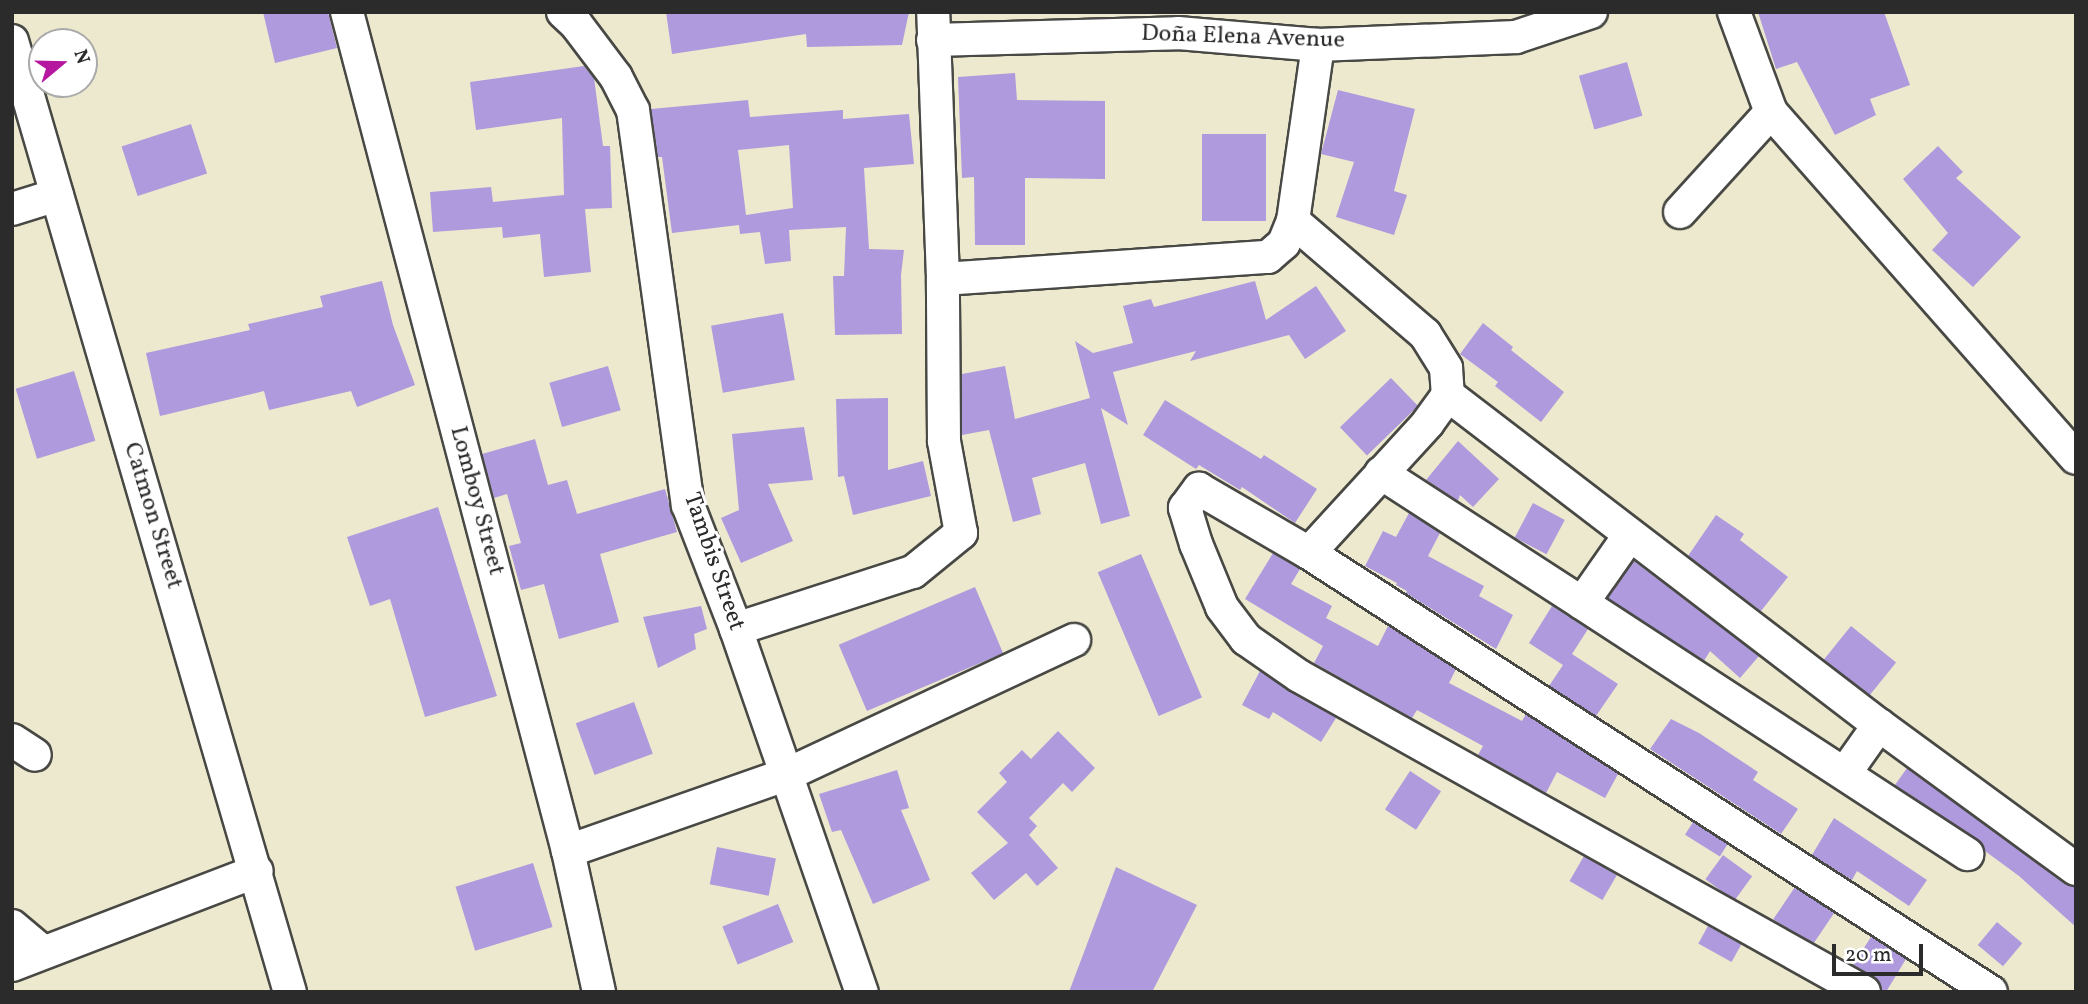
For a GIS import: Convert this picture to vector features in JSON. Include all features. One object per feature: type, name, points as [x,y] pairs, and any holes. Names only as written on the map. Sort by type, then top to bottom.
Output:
[{"type":"street","name":"Lomboy Street","points":[[347,12],[568,851],[599,992]]},
{"type":"street","name":"Tambis Street","points":[[563,12],[576,24],[616,77],[633,110],[688,505],[788,774],[862,992]]},
{"type":"street","name":"Doña Elena Avenue","points":[[933,26],[1178,23],[1318,45],[1516,37],[1591,12]]},
{"type":"street","points":[[1734,12],[1771,112],[2076,458]]},
{"type":"street","points":[[736,629],[913,572],[961,533],[944,440],[943,279],[933,26]]},
{"type":"street","name":"Catmon Street","points":[[12,41],[257,871],[290,992]]},
{"type":"street","points":[[943,279],[1268,257],[1284,243],[1293,221],[1318,45]]},
{"type":"street","points":[[1680,212],[1771,112]]},
{"type":"street","points":[[12,209],[57,195]]},
{"type":"street","points":[[1293,221],[1425,334],[1446,368],[1448,395],[1428,423],[1309,553]]},
{"type":"street","points":[[1448,395],[1879,725],[2076,869]]},
{"type":"street","points":[[1381,473],[1967,854]]},
{"type":"street","points":[[1864,992],[1299,676],[1246,639],[1222,607],[1185,508],[1199,489],[1309,553],[1991,992]]},
{"type":"street","points":[[1582,603],[1629,536]]},
{"type":"street","points":[[568,851],[788,774],[1074,640]]},
{"type":"street","points":[[1846,773],[1879,725]]},
{"type":"street","points":[[12,965],[257,871]]},
{"type":"street","points":[[12,926],[43,952]]},
{"type":"building","points":[[263,12],[328,12],[337,48],[275,63]]},
{"type":"building","points":[[666,12],[909,12],[902,45],[807,47],[806,34],[672,54]]},
{"type":"building","points":[[1758,12],[1884,12],[1910,85],[1870,99],[1876,115],[1835,135],[1797,62],[1776,69]]},
{"type":"building","points":[[1627,62],[1642,116],[1594,130],[1579,76]]},
{"type":"building","points":[[584,66],[594,78],[603,146],[610,146],[612,208],[585,209],[591,272],[544,277],[540,234],[503,238],[502,227],[433,232],[430,192],[491,187],[493,202],[564,195],[562,118],[476,130],[470,82]]},
{"type":"building","points":[[1015,73],[1017,100],[1105,101],[1105,179],[1025,178],[1025,245],[975,245],[974,177],[962,178],[958,77]]},
{"type":"building","points":[[1338,90],[1415,109],[1394,191],[1407,195],[1394,235],[1336,217],[1354,162],[1321,154]]},
{"type":"building","points":[[748,100],[750,117],[843,110],[843,119],[909,114],[914,164],[864,168],[869,249],[904,250],[901,275],[902,334],[835,335],[833,276],[844,276],[846,227],[789,230],[791,261],[765,264],[760,232],[740,234],[739,225],[672,233],[662,157],[658,157],[651,109]],"holes":[[[789,145],[793,208],[746,215],[738,150]]]},
{"type":"building","points":[[191,124],[207,173],[138,196],[122,147]]},
{"type":"building","points":[[1202,134],[1266,134],[1266,221],[1202,221]]},
{"type":"building","points":[[1938,146],[1963,172],[1956,178],[2021,237],[1973,287],[1932,250],[1948,233],[1903,179]]},
{"type":"building","points":[[382,281],[393,325],[415,385],[357,407],[351,391],[269,410],[264,391],[160,416],[146,353],[250,330],[248,324],[323,307],[320,296]]},
{"type":"building","points":[[1255,281],[1266,320],[1316,286],[1346,331],[1305,359],[1289,335],[1190,361],[1196,351],[1113,372],[1128,425],[1101,408],[1130,516],[1101,524],[1085,463],[1032,478],[1041,514],[1013,522],[989,430],[962,435],[962,374],[1005,366],[1015,419],[1090,398],[1075,341],[1093,353],[1133,343],[1123,306],[1151,299],[1154,307]]},
{"type":"building","points":[[783,313],[795,380],[723,393],[711,326]]},
{"type":"building","points":[[1483,323],[1513,347],[1511,350],[1564,392],[1541,422],[1495,386],[1498,382],[1460,354]]},
{"type":"building","points":[[608,366],[621,410],[562,427],[549,383]]},
{"type":"building","points":[[74,371],[95,441],[37,459],[16,389]]},
{"type":"building","points":[[1391,378],[1418,406],[1367,455],[1340,427]]},
{"type":"building","points":[[888,398],[888,470],[923,461],[931,496],[853,515],[844,476],[838,477],[836,399]]},
{"type":"building","points":[[1165,400],[1261,459],[1264,455],[1317,489],[1295,523],[1242,487],[1240,490],[1199,465],[1196,469],[1143,435]]},
{"type":"building","points":[[804,427],[813,480],[768,484],[793,541],[741,563],[721,518],[739,510],[732,434]]},
{"type":"building","points":[[535,439],[548,485],[567,480],[577,514],[665,489],[677,532],[600,554],[619,622],[559,639],[544,584],[521,590],[509,546],[521,543],[507,494],[494,498],[482,454]]},
{"type":"building","points":[[1458,441],[1499,479],[1473,507],[1460,495],[1458,501],[1426,480]]},
{"type":"building","points":[[1533,503],[1565,520],[1546,554],[1515,537]]},
{"type":"building","points":[[438,507],[497,696],[425,717],[390,599],[370,606],[347,537]]},
{"type":"building","points":[[1409,513],[1440,533],[1428,556],[1484,586],[1479,596],[1513,615],[1496,649],[1406,593],[1397,583],[1365,566],[1383,531],[1396,537]]},
{"type":"building","points":[[1716,515],[1744,534],[1740,540],[1788,577],[1761,611],[1688,556]]},
{"type":"building","points":[[1273,553],[1300,569],[1291,584],[1332,606],[1326,618],[1378,646],[1388,626],[1456,669],[1449,683],[1522,721],[1526,714],[1618,774],[1605,798],[1557,772],[1546,793],[1478,755],[1483,746],[1417,710],[1412,718],[1314,663],[1323,646],[1245,599]]},
{"type":"building","points":[[1141,554],[1202,698],[1159,716],[1098,572]]},
{"type":"building","points":[[1634,561],[1759,656],[1740,678],[1710,651],[1704,661],[1608,598]]},
{"type":"building","points":[[975,587],[1003,653],[867,711],[839,645]]},
{"type":"building","points":[[701,606],[707,629],[694,634],[696,649],[658,668],[643,617]]},
{"type":"building","points":[[1552,606],[1588,629],[1572,654],[1618,684],[1596,716],[1549,686],[1563,665],[1529,643]]},
{"type":"building","points":[[1851,626],[1896,663],[1869,696],[1824,659]]},
{"type":"building","points":[[1260,671],[1336,718],[1321,742],[1273,712],[1269,719],[1242,705]]},
{"type":"building","points":[[634,702],[653,754],[595,775],[576,723]]},
{"type":"building","points":[[1671,719],[1699,733],[1758,772],[1753,780],[1798,809],[1781,834],[1650,749]]},
{"type":"building","points":[[1058,731],[1095,768],[1072,792],[1063,783],[1029,818],[1037,826],[1029,835],[1058,868],[1037,886],[1026,873],[994,900],[971,873],[1008,843],[977,812],[1007,782],[999,773],[1022,750],[1031,759]]},
{"type":"building","points":[[1907,768],[2065,884],[2076,887],[2076,927],[2019,876],[1985,851],[1977,839],[1895,785]]},
{"type":"building","points":[[897,770],[909,808],[901,810],[930,880],[873,904],[841,830],[832,832],[819,794]]},
{"type":"building","points":[[1410,771],[1441,791],[1416,830],[1385,810]]},
{"type":"building","points":[[1834,818],[1927,880],[1909,906],[1857,871],[1852,880],[1812,855]]},
{"type":"building","points":[[1693,822],[1728,844],[1720,856],[1685,835]]},
{"type":"building","points":[[717,847],[776,858],[769,896],[710,884]]},
{"type":"building","points":[[1723,855],[1752,876],[1734,900],[1705,879]]},
{"type":"building","points":[[1584,856],[1617,875],[1602,900],[1570,881]]},
{"type":"building","points":[[533,863],[553,927],[475,951],[456,887]]},
{"type":"building","points":[[1116,867],[1197,905],[1152,992],[1069,992]]},
{"type":"building","points":[[1795,887],[1834,913],[1812,946],[1773,919]]},
{"type":"building","points":[[778,904],[793,942],[738,964],[722,926]]},
{"type":"building","points":[[1997,922],[2022,943],[2003,966],[1978,945]]},
{"type":"building","points":[[1708,926],[1741,944],[1732,962],[1698,943]]},
{"type":"building","points":[[1871,937],[1906,959],[1886,992],[1882,992],[1874,976],[1853,965]]}]
